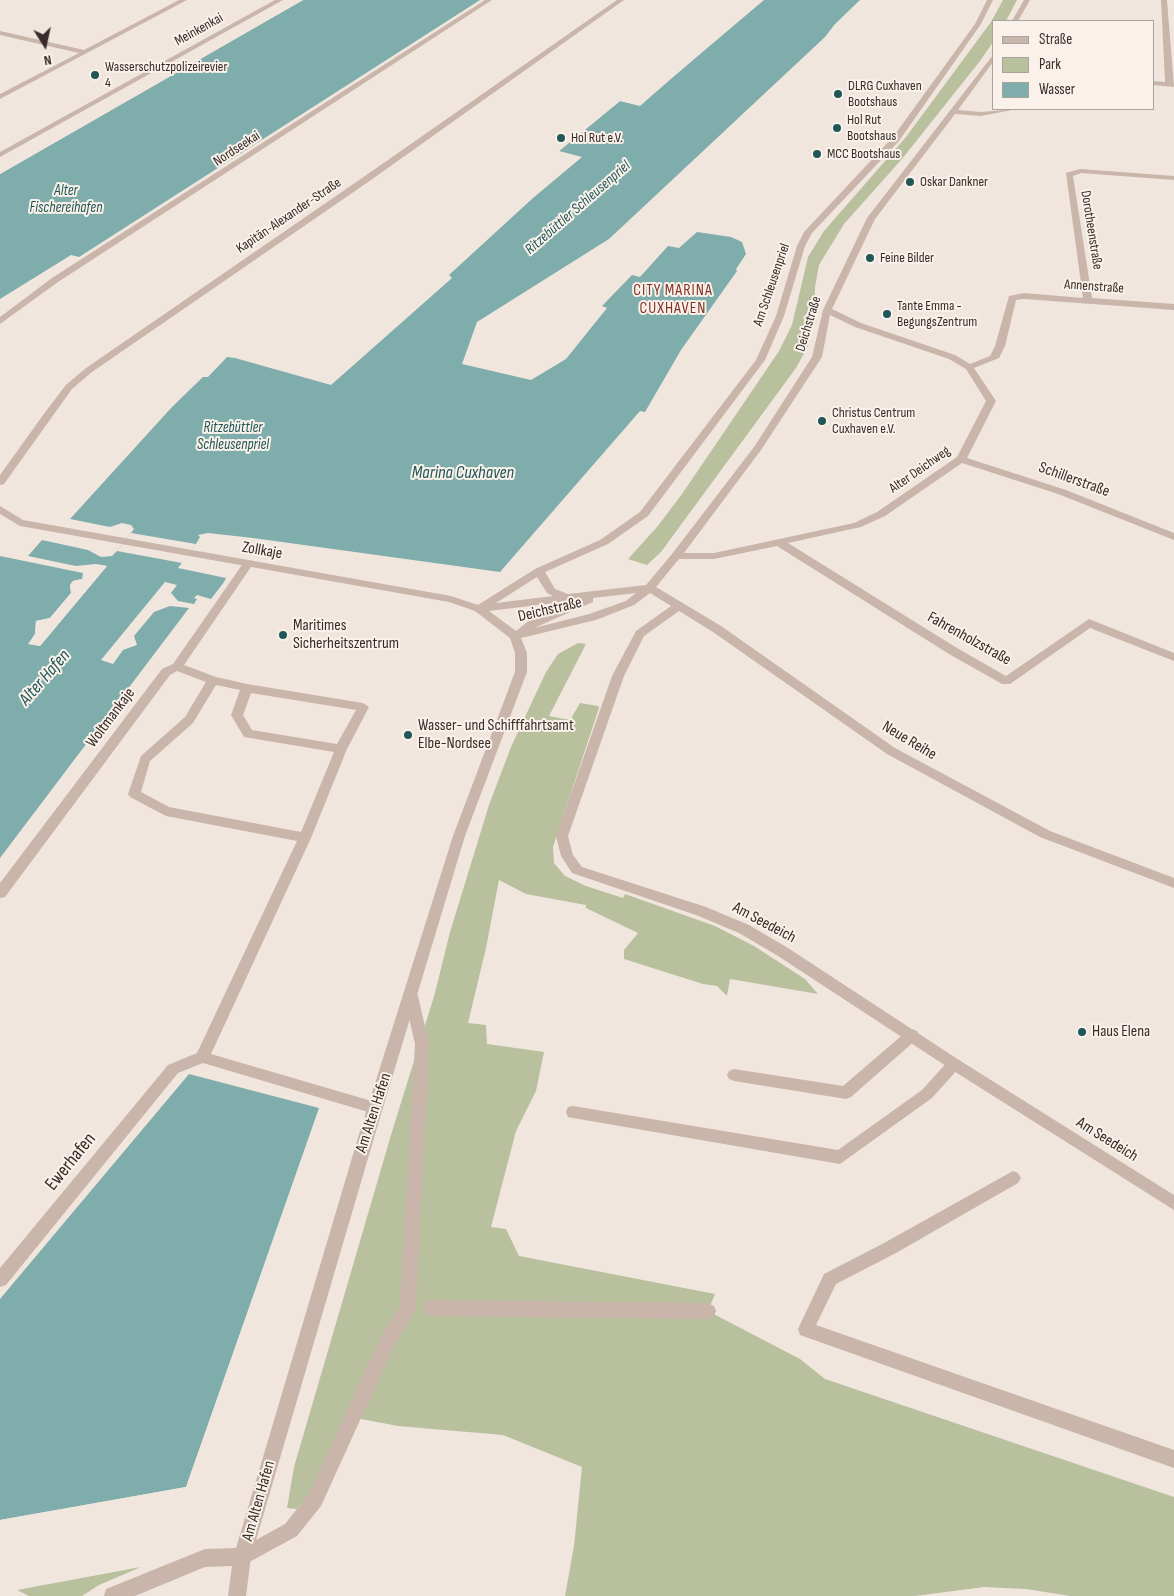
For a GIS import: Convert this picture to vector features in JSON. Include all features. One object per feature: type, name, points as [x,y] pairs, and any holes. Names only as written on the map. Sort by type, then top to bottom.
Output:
[{"type":"street","points":[[0,97],[184,0]]},
{"type":"street","name":"Meinkenkai","points":[[0,155],[280,0]]},
{"type":"street","name":"Nordseekai","points":[[0,321],[56,280],[489,0]]},
{"type":"street","name":"Kapitän-Alexander-Straße","points":[[0,482],[69,387],[89,370],[368,178],[621,0]]},
{"type":"street","name":"Am Schleusenpriel","points":[[479,609],[539,571],[604,542],[644,514],[760,360],[780,316],[801,246],[808,232],[896,139],[978,24],[990,0]]},
{"type":"street","points":[[1016,20],[1027,0]]},
{"type":"street","points":[[1154,83],[1171,85],[1164,0]]},
{"type":"street","points":[[0,33],[85,52]]},
{"type":"street","name":"Deichstraße","points":[[514,636],[592,617],[630,603],[649,588],[676,556],[758,448],[817,357],[827,310],[871,218],[952,112],[989,70]]},
{"type":"street","points":[[952,112],[981,114],[1006,110]]},
{"type":"street","name":"Dorotheenstraße","points":[[1088,300],[1069,175],[1080,171],[1174,178]]},
{"type":"street","name":"Annenstraße","points":[[969,367],[994,358],[1000,346],[1012,298],[1024,296],[1174,307]]},
{"type":"street","name":"Alter Deichweg","points":[[676,556],[714,556],[857,525],[881,514],[961,459],[991,401],[969,367],[952,357],[858,325],[827,310]]},
{"type":"street","name":"Schillerstraße","points":[[961,459],[1062,492],[1172,533]]},
{"type":"street","name":"Zollkaje","points":[[0,509],[7,516],[20,523],[189,554],[451,598],[479,609],[514,636]]},
{"type":"street","name":"Fahrenholzstraße","points":[[780,542],[952,651],[1006,680],[1089,623],[1174,657]]},
{"type":"street","name":"Woltmankaje","points":[[0,894],[166,672],[177,667],[248,564]]},
{"type":"street","points":[[539,571],[551,591],[566,598]]},
{"type":"street","name":"Deichstraße","points":[[479,609],[649,588]]},
{"type":"street","name":"Neue Reihe","points":[[649,588],[717,629],[891,751],[1045,834],[1174,883]]},
{"type":"street","name":"Deichstraße","points":[[514,636],[535,622],[603,594]]},
{"type":"street","name":"Am Seedeich","points":[[678,606],[640,634],[618,676],[562,836],[567,856],[577,870],[701,911],[744,930],[783,952],[954,1064],[1174,1203]]},
{"type":"street","name":"Am Alten Hafen","points":[[237,1596],[242,1557],[375,1108],[459,836],[521,672],[521,653],[514,636]]},
{"type":"street","points":[[177,667],[213,680],[247,688],[363,707],[341,749],[305,838],[202,1057],[375,1108]]},
{"type":"street","points":[[213,680],[189,720],[145,759],[134,794],[166,811],[305,838]]},
{"type":"street","points":[[247,688],[237,715],[248,734],[341,749]]},
{"type":"street","points":[[113,1596],[205,1558],[242,1557],[292,1530],[315,1500],[386,1344],[408,1308],[422,1044],[411,996]]},
{"type":"street","points":[[734,1075],[846,1093],[912,1035]]},
{"type":"street","name":"Ewerhafen","points":[[0,1280],[173,1069],[202,1057]]},
{"type":"street","points":[[573,1112],[840,1156],[927,1094],[954,1064]]},
{"type":"street","points":[[1013,1178],[890,1248],[830,1279],[806,1329],[1174,1459]]},
{"type":"street","points":[[431,1308],[708,1311]]},
{"type":"green space","points":[[1003,0],[1017,0],[1007,20],[992,20]]},
{"type":"green space","points":[[992,20],[992,43],[980,61],[902,159],[844,224],[819,265],[815,287],[814,322],[808,346],[796,368],[661,552],[647,565],[628,559],[657,527],[682,494],[779,351],[792,325],[808,257],[824,231],[906,137]]},
{"type":"green space","points":[[578,643],[586,644],[549,716],[570,720],[580,703],[598,706],[599,708],[553,847],[554,863],[565,876],[586,886],[623,898],[625,894],[715,926],[754,946],[805,979],[818,994],[730,979],[727,996],[717,986],[703,984],[624,959],[624,950],[638,933],[586,908],[586,905],[526,894],[499,880],[486,948],[468,1023],[486,1025],[487,1044],[544,1052],[536,1091],[516,1131],[491,1227],[506,1229],[519,1256],[715,1294],[708,1311],[800,1359],[825,1379],[1174,1497],[1174,1596],[1070,1596],[1026,1589],[984,1587],[915,1596],[565,1596],[574,1546],[582,1467],[503,1435],[398,1426],[345,1416],[310,1493],[297,1509],[287,1508],[294,1467],[391,1135],[435,993],[450,932],[489,805],[511,747],[546,672],[558,654]]},
{"type":"green space","points":[[141,1567],[99,1585],[82,1596],[29,1596],[17,1590]]},
{"type":"water","name":"Alter Fischereihafen","points":[[303,0],[480,0],[79,257],[71,255],[0,299],[0,174]]},
{"type":"water","points":[[764,0],[860,0],[835,24],[825,37],[609,239],[477,322],[462,364],[531,380],[566,359],[607,308],[602,306],[632,275],[640,277],[668,246],[679,248],[697,232],[731,237],[742,242],[746,254],[736,269],[737,271],[681,350],[645,412],[640,411],[500,572],[253,538],[208,533],[198,535],[200,537],[196,544],[178,568],[226,578],[224,582],[211,599],[197,595],[194,598],[197,599],[194,604],[178,601],[171,593],[177,585],[165,582],[101,660],[113,664],[123,650],[137,645],[134,636],[154,612],[170,606],[189,608],[0,858],[0,556],[83,573],[82,579],[73,581],[70,585],[71,593],[50,618],[36,621],[35,634],[29,644],[40,646],[107,566],[95,564],[76,566],[28,556],[42,540],[88,550],[101,557],[112,556],[117,551],[134,529],[131,525],[122,523],[110,527],[70,519],[172,407],[203,377],[208,377],[227,357],[331,385],[452,278],[449,275],[533,198],[582,157],[559,151],[620,101],[640,105]]},
{"type":"water","points":[[189,1074],[319,1108],[186,1487],[0,1520],[0,1299]]},
{"type":"pier","points":[[298,0],[303,0],[0,174],[0,171]]},
{"type":"pier","points":[[696,53],[699,54],[640,106],[620,101],[559,151],[557,150],[619,99],[639,103]]},
{"type":"pier","points":[[131,533],[196,544],[182,563],[117,551]]},
{"type":"pier","points":[[95,564],[107,566],[40,646],[28,644],[35,634],[36,621],[50,618],[71,593],[70,585],[73,581],[82,579],[85,575],[84,581],[73,585],[73,594],[52,620],[38,623],[38,634],[32,643],[39,644],[102,567],[92,566]]},
{"type":"pier","points":[[315,1122],[318,1123],[188,1488],[0,1522],[0,1520],[186,1487]]},
{"type":"place","name":"Wasserschutzpolizeirevier 4","points":[[95,75]]},
{"type":"place","name":"DLRG Cuxhaven Bootshaus","points":[[838,94]]},
{"type":"place","name":"Hol Rut Bootshaus","points":[[837,128]]},
{"type":"place","name":"Hol Rut e.V.","points":[[561,138]]},
{"type":"place","name":"MCC Bootshaus","points":[[817,154]]},
{"type":"place","name":"Oskar Dankner","points":[[910,182]]},
{"type":"place","name":"Feine Bilder","points":[[870,258]]},
{"type":"place","name":"Tante Emma - BegungsZentrum","points":[[887,314]]},
{"type":"place","name":"Christus Centrum Cuxhaven e.V.","points":[[822,421]]},
{"type":"place","name":"Maritimes Sicherheitszentrum","points":[[283,635]]},
{"type":"place","name":"Wasser- und Schifffahrtsamt Elbe-Nordsee","points":[[408,735]]},
{"type":"place","name":"Haus Elena","points":[[1082,1032]]},
{"type":"district","name":"CITY MARINA CUXHAVEN","points":[[673,300]]},
{"type":"water label","name":"Ritzebüttler Schleusenpriel","points":[[578,208]]},
{"type":"water label","name":"Ritzebüttler Schleusenpriel","points":[[233,436]]},
{"type":"water label","name":"Marina Cuxhaven","points":[[463,473]]},
{"type":"water label","name":"Alter Hafen","points":[[45,678]]}]
